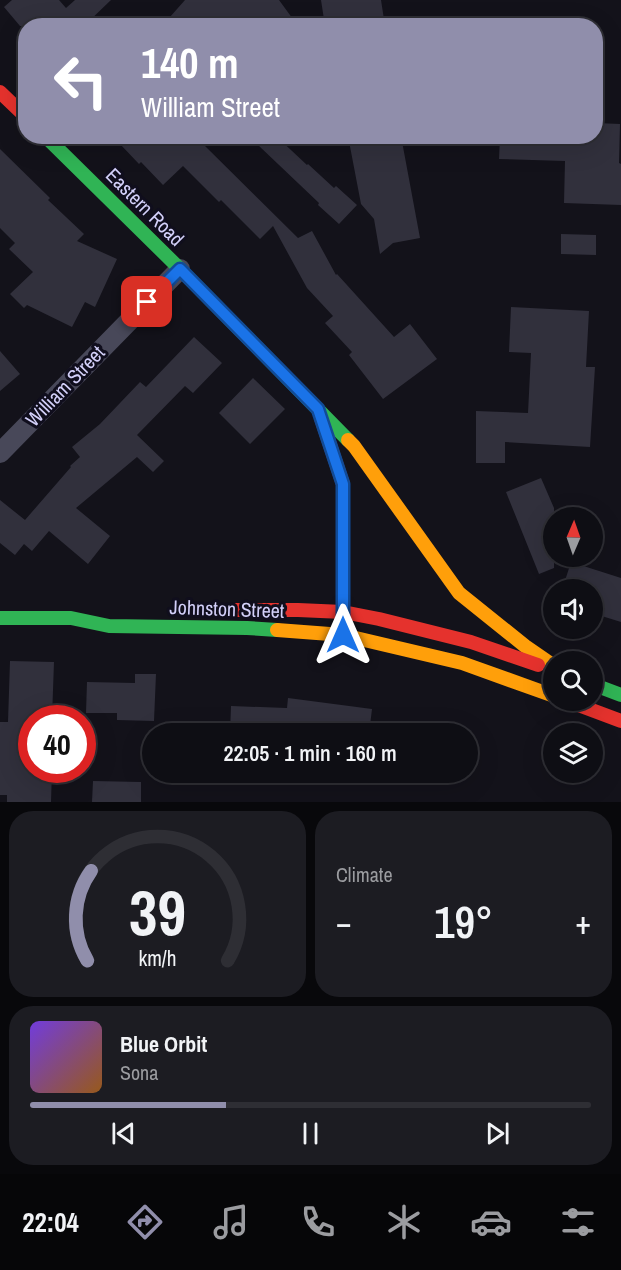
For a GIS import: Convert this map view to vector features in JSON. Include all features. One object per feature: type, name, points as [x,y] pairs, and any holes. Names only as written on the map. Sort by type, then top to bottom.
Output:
[{"type":"main road","points":[[0,92],[18,109]]},
{"type":"main road","name":"Eastern Road","points":[[53,144],[354,446],[459,593],[543,658]]},
{"type":"main road","name":"Eastern Road","points":[[318,409],[343,484],[343,635]]},
{"type":"main road","name":"Johnston Street","points":[[0,618],[71,618],[109,610]]},
{"type":"main road","name":"Johnston Street","points":[[216,610],[343,612],[471,642],[543,667]]},
{"type":"main road","name":"Johnston Street","points":[[71,618],[109,626],[248,628],[343,635],[462,663],[543,692]]},
{"type":"main road","points":[[603,688],[621,695]]},
{"type":"main road","points":[[594,711],[621,721]]},
{"type":"street","name":"William Street","points":[[0,453],[180,269]]},
{"type":"building","points":[[12,0],[59,0],[66,8],[75,0],[111,0],[92,18],[18,18],[18,24],[4,7]]},
{"type":"building","points":[[185,0],[279,0],[292,18],[169,18]]},
{"type":"building","points":[[321,0],[381,0],[384,18],[324,18]]},
{"type":"building","points":[[603,123],[620,124],[621,205],[564,203],[565,161],[499,159],[500,144],[603,144]]},
{"type":"building","points":[[120,144],[205,144],[298,238],[312,231],[336,275],[394,337],[410,324],[437,359],[383,399],[349,355],[352,352],[325,323],[333,316],[307,288],[273,226],[260,239],[183,166],[163,185],[141,162],[139,164]]},
{"type":"building","points":[[285,144],[334,188],[336,186],[357,205],[339,224],[258,145]]},
{"type":"building","points":[[350,144],[402,144],[420,238],[393,243],[380,254],[374,219],[361,204]]},
{"type":"building","points":[[0,149],[84,234],[77,241],[117,259],[95,307],[85,302],[72,327],[27,305],[24,308],[10,294],[33,272],[9,249],[15,243],[0,228]]},
{"type":"building","points":[[561,234],[596,235],[596,255],[561,254]]},
{"type":"building","points":[[511,307],[589,311],[586,367],[595,367],[590,447],[505,442],[505,463],[476,463],[476,411],[528,413],[531,353],[509,352]]},
{"type":"building","points":[[194,337],[222,363],[193,393],[185,386],[137,435],[164,461],[153,472],[137,457],[76,508],[110,536],[88,564],[49,531],[32,551],[24,544],[15,555],[0,543],[0,500],[25,520],[80,457],[72,447],[100,424],[140,382],[146,387]]},
{"type":"building","points":[[0,351],[20,374],[0,391]]},
{"type":"building","points":[[253,378],[285,409],[250,444],[219,413]]},
{"type":"building","points":[[541,478],[554,507],[543,507],[543,567],[554,568],[539,574],[506,492]]},
{"type":"building","points":[[569,567],[587,567],[621,578],[621,622],[603,616],[603,579],[566,579]]},
{"type":"building","points":[[10,661],[54,662],[52,705],[18,705],[18,783],[52,783],[51,802],[7,802],[7,795],[0,795],[0,722],[8,722]]},
{"type":"building","points":[[135,674],[156,674],[154,721],[117,720],[117,713],[96,713],[96,705],[86,705],[87,682],[135,683]]},
{"type":"building","points":[[288,698],[372,709],[370,723],[230,723],[231,706],[287,708]]},
{"type":"building","points":[[96,781],[141,782],[141,802],[92,802],[93,783]]},
{"type":"traffic: fast","points":[[53,144],[348,440]]},
{"type":"traffic: fast","points":[[0,618],[71,618],[109,626],[277,630]]},
{"type":"traffic: fast","points":[[603,688],[621,695]]},
{"type":"traffic: slow","points":[[348,440],[459,593],[543,658]]},
{"type":"traffic: slow","points":[[277,630],[343,635],[462,663],[543,692]]},
{"type":"traffic: jam","points":[[0,92],[18,109]]},
{"type":"traffic: jam","points":[[321,418],[343,484],[343,631]]},
{"type":"traffic: jam","points":[[233,610],[343,612],[471,642],[538,665]]},
{"type":"traffic: jam","points":[[594,711],[621,721]]},
{"type":"route","points":[[147,302],[180,269],[318,409],[343,484],[343,635]]}]
